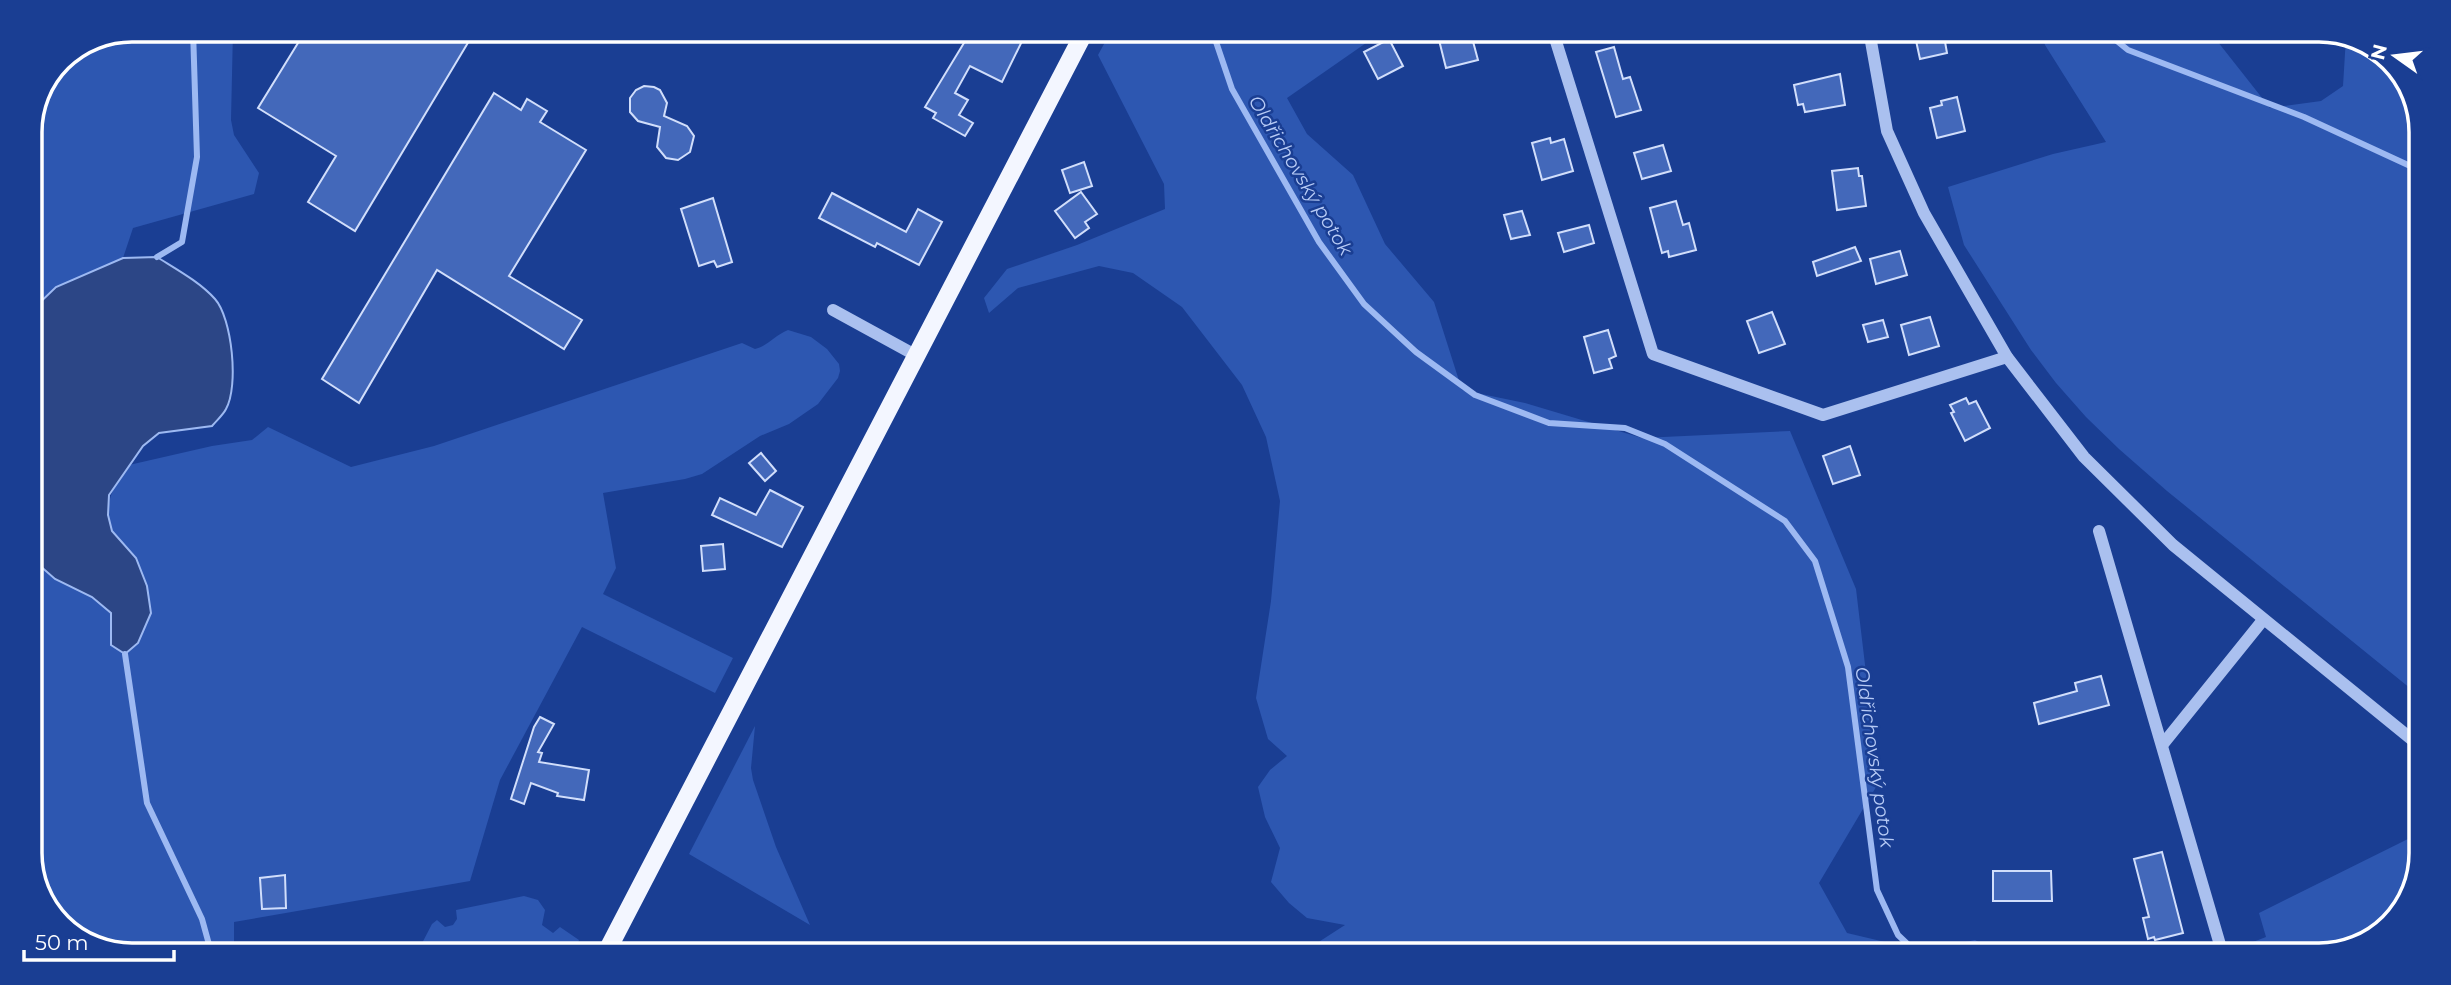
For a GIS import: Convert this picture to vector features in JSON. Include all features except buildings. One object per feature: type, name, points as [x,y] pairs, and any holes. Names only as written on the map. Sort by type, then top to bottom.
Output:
[{"type":"main road","points":[[611,943],[1079,42]]},
{"type":"street","points":[[1556,42],[1653,354],[1823,415],[2007,357]]},
{"type":"street","points":[[1871,42],[1887,131],[1924,213],[2007,357],[2084,457],[2173,545],[2409,737]]},
{"type":"street","points":[[833,310],[917,356]]},
{"type":"street","points":[[2099,531],[2220,943]]},
{"type":"street","points":[[2162,744],[2263,620]]},
{"type":"shaded area","points":[[233,42],[231,120],[234,135],[259,173],[254,194],[133,228],[123,258],[56,287],[42,300],[42,132],[49,98],[57,82],[68,68],[82,57],[115,44]]},
{"type":"shaded area","points":[[1105,42],[1368,42],[1287,98],[1307,134],[1353,175],[1385,244],[1434,302],[1462,390],[1525,403],[1642,438],[1790,431],[1856,589],[1879,782],[1819,883],[1847,933],[1889,943],[1317,943],[1345,925],[1307,918],[1289,903],[1271,882],[1280,848],[1265,817],[1258,787],[1270,770],[1287,756],[1268,739],[1256,698],[1271,601],[1280,501],[1266,437],[1242,385],[1182,307],[1133,273],[1099,266],[1018,288],[989,313],[984,298],[1007,269],[1077,245],[1165,209],[1164,184],[1098,55]]},
{"type":"shaded area","points":[[2044,42],[2218,42],[2270,108],[2321,101],[2343,86],[2345,46],[2360,52],[2360,91],[2399,91],[2409,126],[2409,687],[2167,491],[2086,417],[2031,350],[1964,245],[1948,187],[2053,154],[2106,142]]},
{"type":"shaded area","points":[[157,257],[188,276],[215,299],[226,321],[233,369],[226,409],[212,426],[159,433],[143,446],[109,495],[108,515],[112,531],[136,558],[147,586],[151,613],[138,643],[125,654],[111,645],[111,613],[92,597],[55,579],[42,568],[42,300],[56,287],[123,258]]},
{"type":"shaded area","points":[[788,330],[811,337],[827,349],[839,364],[838,378],[818,404],[789,424],[760,436],[702,474],[603,493],[616,568],[603,594],[733,658],[715,693],[582,627],[500,780],[470,881],[234,922],[234,943],[115,941],[82,928],[61,908],[51,893],[42,859],[42,568],[55,579],[92,597],[111,613],[111,645],[112,532],[109,504],[114,489],[129,465],[252,440],[268,427],[351,467],[434,446],[742,343],[755,349]]},
{"type":"shaded area","points":[[755,726],[751,768],[753,780],[776,847],[810,925],[689,854]]},
{"type":"shaded area","points":[[2409,838],[2407,870],[2397,898],[2383,917],[2364,931],[2348,938],[2319,943],[2250,943],[2266,937],[2259,913]]},
{"type":"shaded area","points":[[524,896],[538,900],[545,910],[542,925],[553,933],[560,927],[579,940],[578,943],[422,943],[437,920],[445,927],[453,925],[457,919],[456,910]]},
{"type":"waterway","points":[[157,257],[182,242],[197,157],[193,42]]},
{"type":"waterway","name":"Oldřichovský potok","points":[[1216,42],[1232,89],[1319,242],[1364,304],[1416,352],[1475,395],[1549,423],[1625,428],[1665,444],[1785,521],[1815,561],[1848,667],[1877,890],[1898,935],[1906,943]]},
{"type":"waterway","points":[[2118,42],[2128,50],[2304,117],[2409,165]]},
{"type":"waterway","points":[[125,654],[147,803],[202,919],[209,943]]}]
